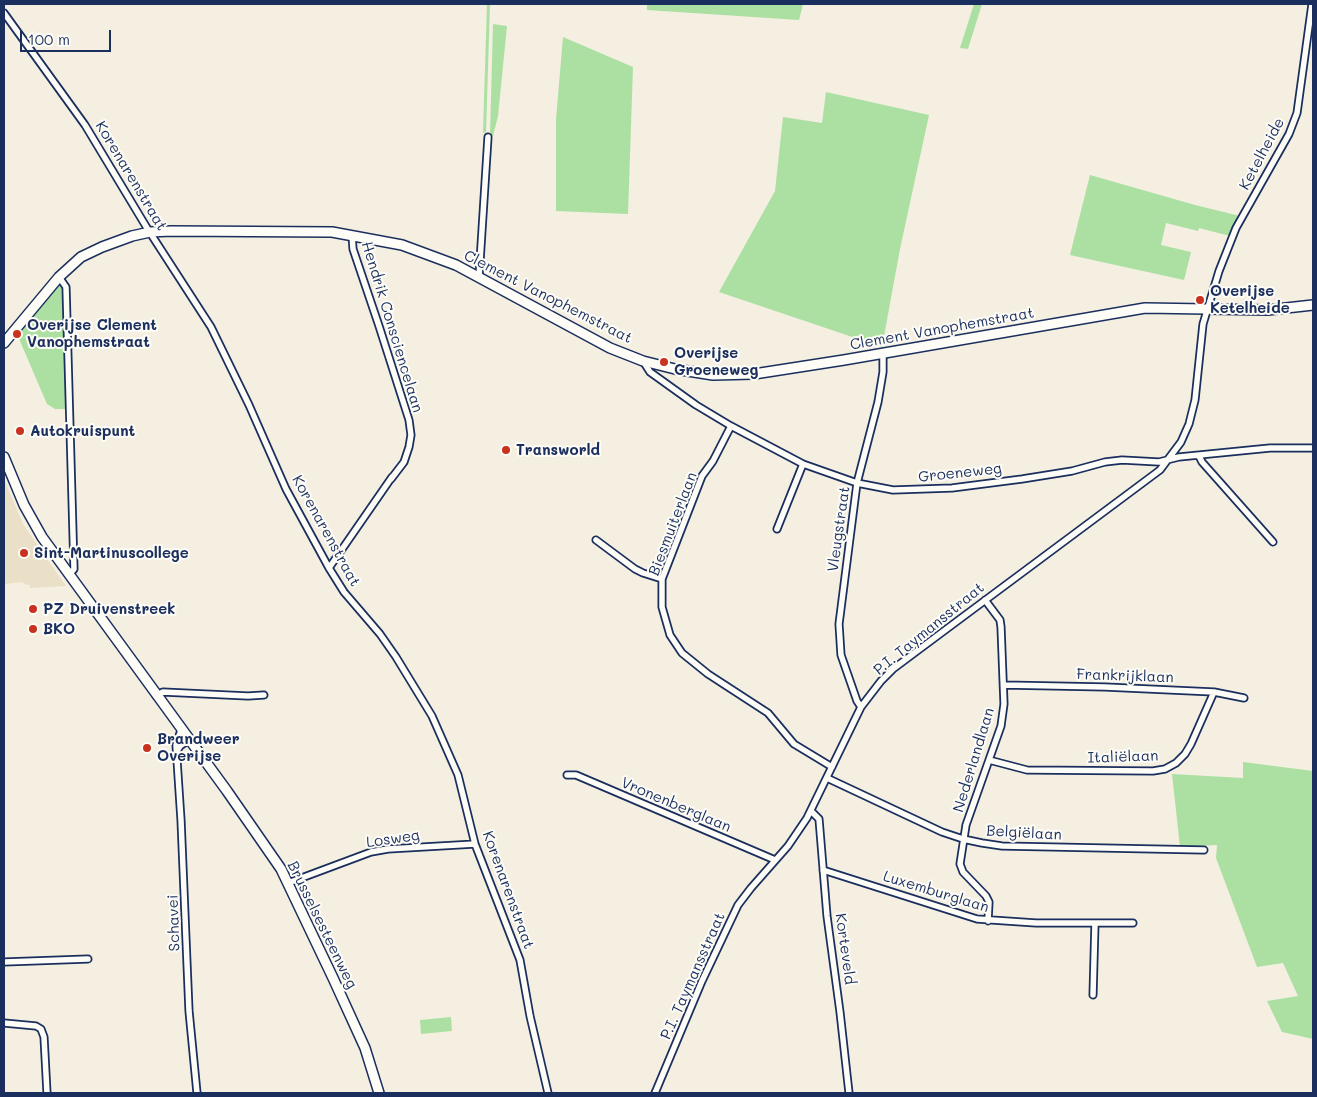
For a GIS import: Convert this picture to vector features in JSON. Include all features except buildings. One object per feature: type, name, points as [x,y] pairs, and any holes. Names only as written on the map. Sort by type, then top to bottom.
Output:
[{"type":"street","name":"Ketelheide","points":[[1208,308],[1219,271],[1236,228],[1294,122],[1299,104],[1312,4]]},
{"type":"street","name":"Korenarenstraat","points":[[4,13],[85,125],[211,327],[249,405],[286,489],[329,568],[344,592],[391,649],[414,683],[432,716],[458,775],[475,844],[520,960],[530,1016],[548,1093]]},
{"type":"street","points":[[479,276],[488,137]]},
{"type":"street","name":"Clement Vanophemstraat","points":[[4,343],[59,277],[76,261],[94,250],[132,236],[150,232],[304,231],[383,240],[419,250],[456,265],[610,348],[643,361],[675,369],[713,375],[754,374],[1137,309],[1162,307],[1268,310],[1313,305]]},
{"type":"street","name":"Hendrik Consciencelaan","points":[[329,568],[406,455],[411,435],[409,420],[353,249],[352,235]]},
{"type":"street","points":[[59,277],[66,287],[74,569],[69,575]]},
{"type":"street","name":"P.I. Taymansstraat","points":[[655,1093],[702,981],[734,913],[751,888],[788,846],[811,811],[862,707],[881,681],[893,669],[1160,470],[1169,460],[1181,442],[1189,424],[1195,400],[1204,324],[1208,308]]},
{"type":"street","name":"Vleugstraat","points":[[862,707],[854,693],[841,655],[838,624],[857,483],[878,402],[883,372],[883,353]]},
{"type":"street","name":"Groeneweg","points":[[643,361],[650,372],[696,405],[803,464],[857,483],[893,490],[952,488],[1072,471],[1105,462],[1122,460],[1159,462],[1179,457],[1270,448],[1313,448]]},
{"type":"street","name":"Biesmuiterlaan","points":[[731,426],[713,461],[702,476],[662,579],[662,607],[670,636],[682,653],[708,674],[768,713],[794,744],[832,767]]},
{"type":"street","points":[[1199,456],[1273,542]]},
{"type":"street","name":"Brusselsesteenweg","points":[[4,457],[30,517],[69,575],[274,859],[288,883],[364,1048],[379,1093]]},
{"type":"street","points":[[777,529],[803,464]]},
{"type":"street","points":[[596,540],[643,574],[662,579]]},
{"type":"street","name":"Nederlandlaan","points":[[985,600],[1000,620],[1004,704],[1001,726],[966,825],[960,864],[963,872],[986,896],[989,902],[988,921]]},
{"type":"street","name":"Frankrijklaan","points":[[1004,685],[1214,692],[1244,698]]},
{"type":"street","points":[[156,696],[162,692],[264,695]]},
{"type":"street","name":"Italiëlaan","points":[[989,760],[1027,770],[1153,771],[1165,769],[1176,763],[1185,754],[1214,692]]},
{"type":"street","name":"Schavei","points":[[181,730],[177,738],[177,751],[189,1011],[196,1093]]},
{"type":"street","points":[[177,751],[180,746],[189,740]]},
{"type":"street","name":"Vronenberglaan","points":[[567,775],[576,776],[775,860]]},
{"type":"street","name":"Belgiëlaan","points":[[827,778],[910,818],[963,840],[1002,846],[1204,850]]},
{"type":"street","name":"Korteveld","points":[[811,811],[819,818],[827,916],[849,1093]]},
{"type":"street","name":"Losweg","points":[[288,883],[371,852],[388,849],[475,844]]},
{"type":"street","name":"Luxemburglaan","points":[[823,870],[988,921],[1133,923]]},
{"type":"street","points":[[1093,995],[1095,923]]},
{"type":"street","points":[[4,962],[88,959]]},
{"type":"street","points":[[4,1023],[36,1026],[42,1029],[47,1093]]},
{"type":"shaded area","name":"Sint-Martinuscollege","points":[[4,479],[23,524],[66,586],[30,588],[30,585],[23,582],[4,584]]},
{"type":"green space","points":[[487,4],[490,4],[486,132],[483,133]]},
{"type":"green space","points":[[647,4],[803,4],[799,20],[647,10]]},
{"type":"green space","points":[[974,4],[982,4],[968,49],[960,48]]},
{"type":"green space","points":[[493,24],[507,26],[498,116],[493,136],[490,135]]},
{"type":"green space","points":[[563,37],[633,67],[628,214],[556,211],[556,119]]},
{"type":"green space","points":[[826,92],[929,115],[900,249],[882,347],[719,292],[775,191],[783,117],[822,123]]},
{"type":"green space","points":[[1090,175],[1240,216],[1230,236],[1199,228],[1198,231],[1166,223],[1161,245],[1191,252],[1184,280],[1070,255]]},
{"type":"green space","points":[[59,284],[64,288],[68,409],[55,409],[47,404],[17,334]]},
{"type":"green space","points":[[1243,762],[1313,771],[1313,1039],[1282,1032],[1267,1001],[1298,996],[1283,963],[1257,967],[1216,858],[1217,845],[1180,847],[1172,774],[1243,778]]},
{"type":"green space","points":[[451,1017],[452,1031],[421,1034],[420,1020]]},
{"type":"place","name":"Overijse Ketelheide","points":[[1200,300]]},
{"type":"place","name":"Overijse Clement Vanophemstraat","points":[[17,334]]},
{"type":"place","name":"Overijse Groeneweg","points":[[664,362]]},
{"type":"place","name":"Autokruispunt","points":[[20,431]]},
{"type":"place","name":"Transworld","points":[[506,450]]},
{"type":"place","name":"Sint-Martinuscollege","points":[[24,553]]},
{"type":"place","name":"PZ Druivenstreek","points":[[33,609]]},
{"type":"place","name":"BKO","points":[[33,629]]},
{"type":"place","name":"Brandweer Overijse","points":[[147,748]]}]
